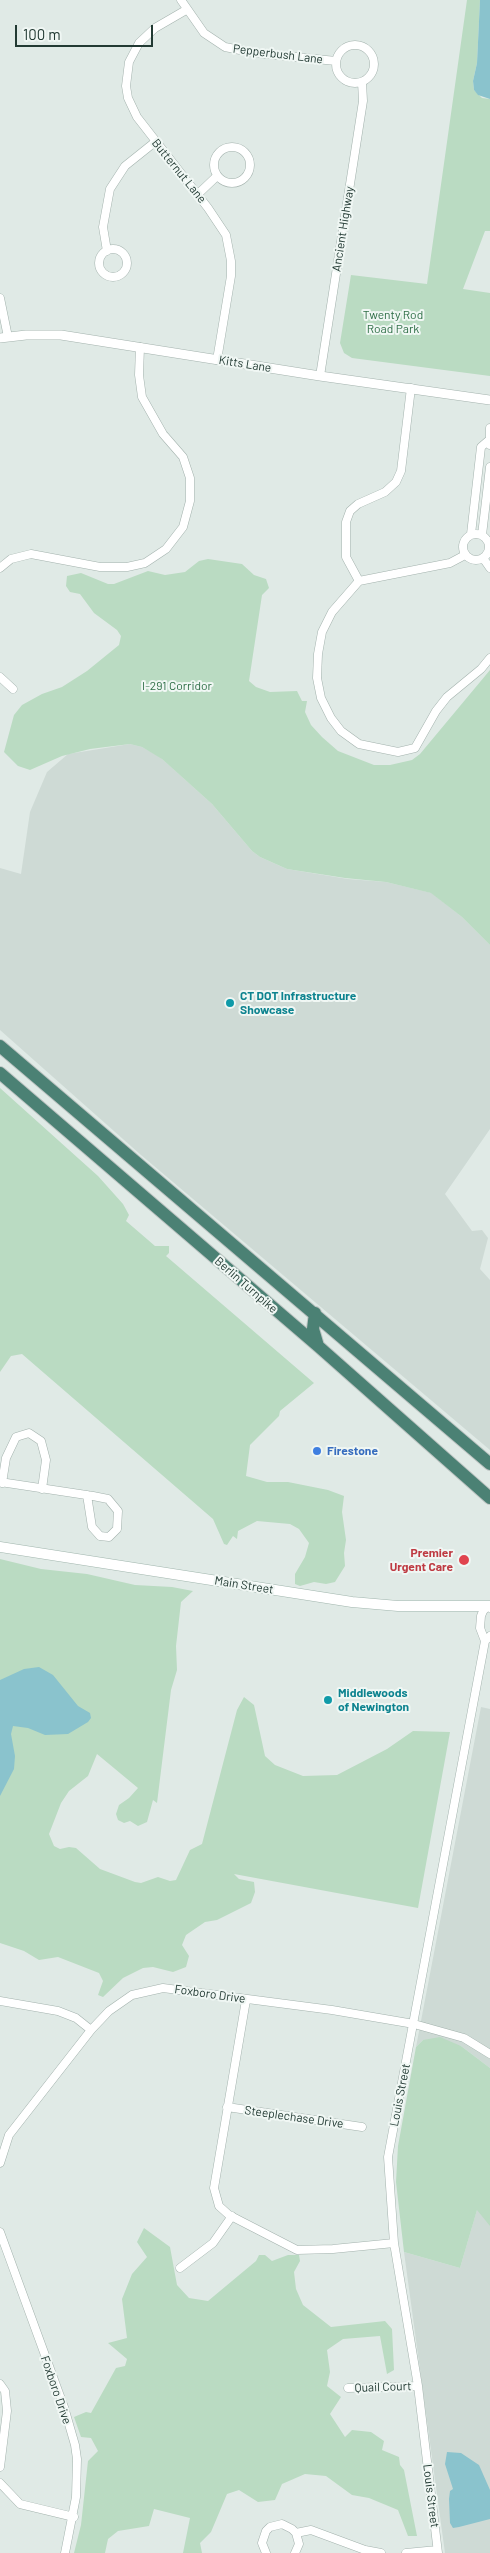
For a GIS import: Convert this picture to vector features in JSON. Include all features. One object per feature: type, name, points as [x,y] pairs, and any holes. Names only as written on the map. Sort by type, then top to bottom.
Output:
[{"type":"highway","name":"Berlin Turnpike","points":[[0,1046],[490,1464]]},
{"type":"highway","name":"Berlin Turnpike","points":[[0,1073],[318,1346],[490,1498]]},
{"type":"highway","points":[[315,1314],[314,1329],[318,1346]]},
{"type":"main road","name":"Main Street","points":[[0,1547],[352,1602],[398,1606],[489,1607]]},
{"type":"street","name":"Pepperbush Lane","points":[[181,0],[186,10],[204,33],[225,47],[255,53],[336,61]]},
{"type":"street","name":"Butternut Lane","points":[[186,10],[146,35],[132,52],[126,86],[128,98],[137,117],[198,194],[226,235],[231,261],[229,294],[217,360]]},
{"type":"street","name":"Ancient Highway","points":[[320,376],[363,101],[362,82],[371,74],[373,68],[372,57],[369,52],[359,46],[342,50],[336,61]]},
{"type":"street","points":[[336,61],[338,72],[345,81],[362,82]]},
{"type":"street","points":[[107,251],[103,227],[110,190],[125,166],[155,142]]},
{"type":"street","points":[[232,147],[246,154],[249,166],[245,177],[234,183],[222,180],[217,176],[214,160],[221,151],[232,147]]},
{"type":"street","points":[[198,194],[217,176]]},
{"type":"street","points":[[0,298],[4,338]]},
{"type":"street","name":"Kitts Lane","points":[[4,338],[44,334],[490,400]]},
{"type":"street","points":[[0,568],[11,559],[31,554],[100,567],[127,567],[145,563],[166,549],[183,527],[190,501],[190,478],[183,456],[163,434],[142,397],[138,375],[140,347]]},
{"type":"street","points":[[359,581],[346,557],[346,522],[350,511],[358,504],[385,492],[396,482],[401,471],[411,388]]},
{"type":"street","points":[[471,534],[481,447],[489,442],[490,428]]},
{"type":"street","points":[[490,467],[482,535],[489,546],[483,558],[475,560],[465,556],[450,562],[359,581],[332,612],[322,632],[318,654],[317,678],[321,698],[331,718],[341,731],[359,744],[398,752],[415,748],[446,697],[481,669],[490,658]]},
{"type":"street","points":[[465,556],[462,545],[466,538],[471,534],[482,535]]},
{"type":"street","points":[[483,558],[490,568]]},
{"type":"street","points":[[0,677],[13,689]]},
{"type":"street","points":[[42,1489],[46,1460],[41,1440],[29,1433],[16,1437],[6,1458],[1,1482],[42,1489],[87,1495],[108,1499],[118,1511],[117,1529],[109,1537],[100,1536],[92,1527],[87,1495]]},
{"type":"street","name":"Louis Street","points":[[437,2552],[418,2386],[394,2242],[388,2157],[487,1638],[480,1628],[481,1616],[489,1607]]},
{"type":"street","name":"Foxboro Drive","points":[[0,2163],[9,2134],[91,2030],[109,2011],[132,1995],[163,1988],[332,2010],[414,2024],[464,2038],[490,2054]]},
{"type":"street","name":"Steeplechase Drive","points":[[246,2000],[214,2188],[219,2206],[232,2216],[297,2250],[333,2249],[394,2242]]},
{"type":"street","points":[[0,2001],[58,2011],[76,2018],[91,2030]]},
{"type":"street","name":"Steeplechase Drive","points":[[227,2107],[362,2127]]},
{"type":"street","points":[[0,2131],[9,2134]]},
{"type":"street","points":[[180,2268],[213,2243],[232,2216]]},
{"type":"street","name":"Foxboro Drive","points":[[0,2232],[64,2407],[75,2445],[78,2476],[74,2517],[65,2553]]},
{"type":"street","points":[[0,2384],[5,2391],[7,2411],[0,2467]]},
{"type":"street","name":"Quail Court","points":[[348,2388],[418,2386]]},
{"type":"street","points":[[0,2483],[20,2504],[74,2517]]},
{"type":"street","points":[[266,2553],[262,2543],[263,2536],[270,2527],[282,2524],[296,2533],[299,2544],[296,2553]]},
{"type":"street","points":[[296,2533],[311,2530],[359,2548],[381,2553]]},
{"type":"street","points":[[406,2553],[437,2552]]},
{"type":"shaded area","points":[[130,744],[142,747],[160,757],[212,804],[252,851],[260,857],[287,869],[348,879],[386,882],[432,893],[462,917],[490,945],[490,1129],[445,1194],[472,1231],[482,1230],[488,1238],[480,1269],[490,1280],[490,1450],[141,1155],[0,1030],[0,868],[21,874],[30,812],[47,772],[68,754]]},
{"type":"shaded area","points":[[481,1707],[490,1709],[490,2068],[461,2046],[423,2040],[416,2047]]},
{"type":"shaded area","points":[[490,2165],[490,2553],[445,2553],[404,2252],[460,2268]]},
{"type":"green space","name":"Twenty Rod Road Park","points":[[467,0],[480,0],[477,63],[473,81],[474,90],[482,98],[490,99],[490,231],[485,231],[463,289],[490,293],[490,376],[352,358],[344,353],[340,343],[351,275],[427,284]]},
{"type":"green space","name":"I-291 Corridor","points":[[208,559],[242,564],[254,575],[266,579],[269,588],[262,595],[249,681],[256,687],[270,692],[297,691],[302,701],[307,701],[305,712],[311,725],[338,751],[374,765],[390,765],[412,760],[420,754],[490,670],[490,945],[462,917],[431,893],[386,882],[287,869],[260,857],[252,851],[212,804],[162,759],[142,747],[130,744],[90,749],[62,756],[30,770],[18,766],[4,752],[14,715],[22,705],[42,694],[62,687],[87,671],[119,645],[121,636],[117,630],[94,613],[80,594],[70,592],[66,586],[67,576],[81,573],[108,584],[114,584],[148,571],[165,575],[185,572],[199,561]]},
{"type":"green space","points":[[0,1088],[98,1176],[123,1204],[129,1215],[126,1221],[155,1246],[169,1246],[169,1253],[166,1256],[314,1383],[280,1411],[279,1416],[250,1445],[246,1476],[267,1482],[288,1482],[328,1490],[344,1496],[342,1512],[346,1540],[345,1566],[335,1582],[326,1584],[314,1582],[300,1586],[295,1584],[295,1574],[305,1557],[309,1543],[299,1529],[290,1524],[257,1521],[238,1531],[237,1539],[233,1536],[227,1545],[224,1544],[213,1519],[22,1354],[11,1356],[0,1372]]},
{"type":"green space","points":[[0,1559],[41,1569],[87,1574],[135,1585],[172,1587],[193,1591],[181,1602],[176,1646],[177,1670],[171,1690],[157,1803],[153,1800],[147,1822],[138,1826],[130,1821],[124,1823],[118,1820],[116,1814],[119,1805],[138,1788],[97,1754],[88,1776],[69,1791],[61,1803],[49,1834],[54,1846],[60,1849],[76,1848],[100,1869],[135,1882],[141,1883],[158,1877],[170,1881],[176,1880],[190,1850],[202,1844],[237,1710],[244,1697],[254,1705],[265,1756],[275,1765],[303,1776],[337,1775],[387,1749],[413,1731],[450,1732],[418,1908],[234,1874],[239,1879],[254,1882],[255,1892],[251,1903],[217,1920],[205,1922],[186,1935],[182,1945],[189,1956],[186,1967],[173,1972],[153,1967],[143,1968],[123,1978],[103,1997],[98,1995],[103,1981],[99,1973],[58,1957],[39,1960],[24,1951],[0,1943]]},
{"type":"green space","points":[[440,2037],[461,2046],[490,2068],[490,2226],[477,2210],[460,2268],[404,2252],[396,2182],[398,2146],[416,2047],[423,2040]]},
{"type":"green space","points":[[144,2228],[170,2247],[177,2285],[189,2298],[208,2301],[256,2261],[259,2255],[265,2255],[272,2261],[288,2255],[299,2255],[300,2261],[294,2272],[296,2289],[303,2305],[331,2327],[385,2321],[392,2329],[394,2370],[387,2374],[380,2336],[343,2339],[327,2350],[330,2372],[327,2386],[341,2397],[330,2414],[345,2437],[352,2430],[371,2432],[384,2441],[382,2450],[399,2457],[400,2465],[404,2470],[417,2536],[408,2536],[398,2510],[369,2498],[352,2495],[326,2476],[305,2474],[282,2484],[275,2500],[258,2502],[239,2490],[227,2494],[211,2532],[200,2543],[202,2553],[183,2553],[190,2518],[154,2509],[149,2526],[118,2531],[108,2539],[105,2553],[74,2553],[81,2525],[88,2461],[98,2451],[91,2438],[81,2437],[74,2417],[86,2412],[91,2413],[116,2368],[125,2366],[127,2359],[108,2343],[127,2338],[122,2299],[132,2274],[147,2257],[137,2242]]},
{"type":"water","points":[[480,0],[490,0],[490,99],[478,95],[474,90],[473,81],[477,63]]},
{"type":"water","points":[[39,1667],[53,1675],[78,1706],[90,1713],[91,1718],[88,1722],[68,1734],[45,1735],[28,1728],[13,1726],[11,1734],[15,1756],[14,1769],[0,1796],[0,1680],[24,1669]]},
{"type":"water","points":[[447,2452],[461,2453],[479,2465],[490,2490],[490,2519],[453,2528],[450,2523],[449,2499],[450,2491],[453,2489],[445,2464]]},
{"type":"place","name":"CT DOT Infrastructure Showcase","points":[[230,1003]]},
{"type":"place","name":"Firestone","points":[[317,1451]]},
{"type":"place","name":"Premier Urgent Care","points":[[464,1560]]},
{"type":"place","name":"Middlewoods of Newington","points":[[328,1700]]}]
